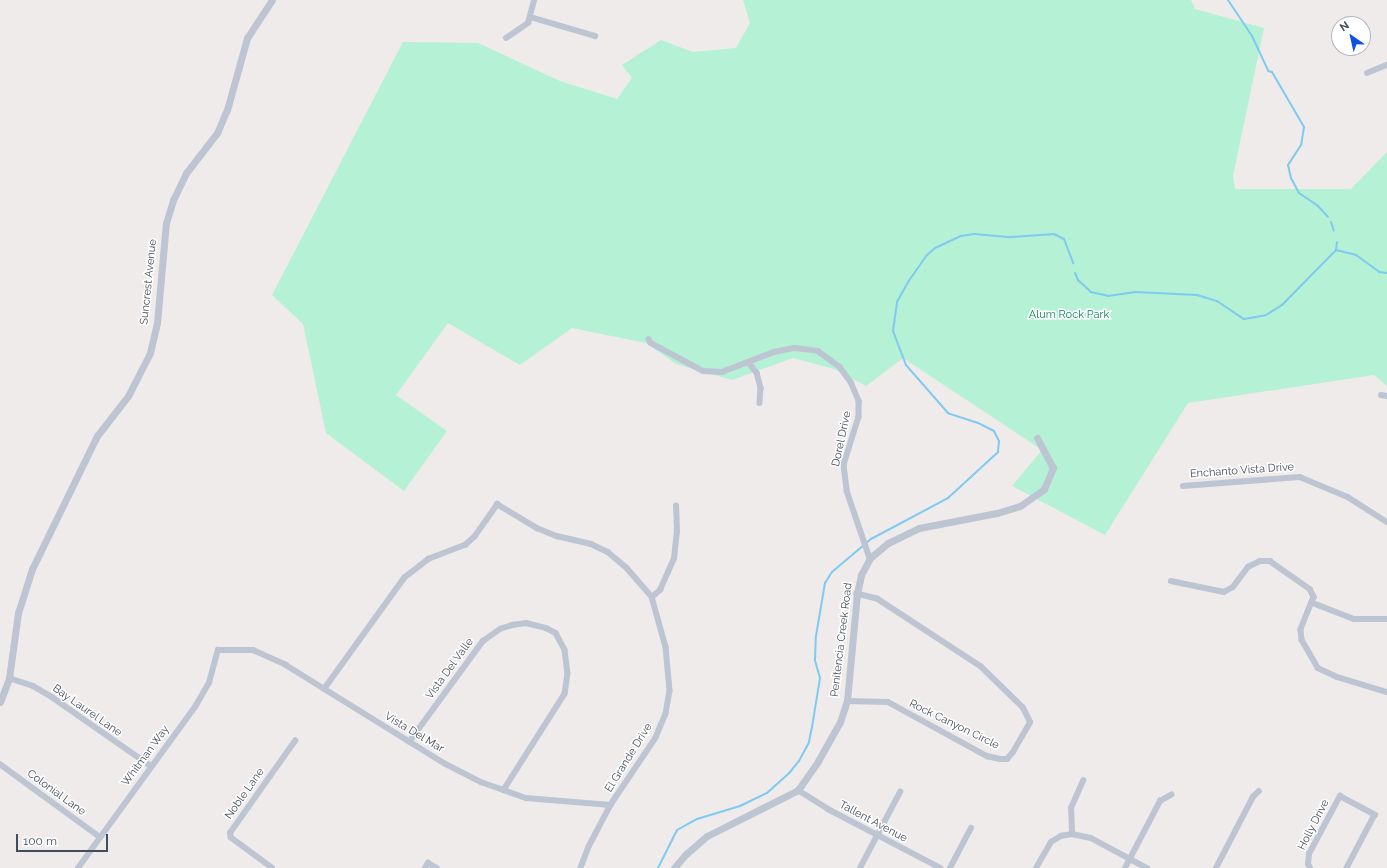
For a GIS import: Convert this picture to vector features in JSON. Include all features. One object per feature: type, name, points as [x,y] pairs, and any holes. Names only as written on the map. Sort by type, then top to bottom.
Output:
[{"type":"street","name":"Suncrest Avenue","points":[[0,702],[9,678],[18,613],[32,569],[97,436],[128,396],[150,353],[157,323],[166,223],[173,200],[186,173],[217,133],[228,110],[247,38],[272,0]]},
{"type":"street","points":[[506,38],[528,23],[534,0]]},
{"type":"street","points":[[530,17],[595,36]]},
{"type":"street","points":[[1366,73],[1387,65]]},
{"type":"street","name":"Dorel Drive","points":[[649,339],[652,343],[702,371],[722,372],[749,363],[774,352],[796,348],[818,352],[840,367],[852,382],[859,401],[859,417],[844,465],[847,491],[870,558]]},
{"type":"street","points":[[749,363],[756,373],[761,388],[760,403]]},
{"type":"street","name":"Penitencia Creek Road","points":[[798,790],[840,722],[846,701],[857,594],[861,575],[870,558],[888,543],[919,528],[997,513],[1026,502],[1044,489],[1052,468],[1037,438]]},
{"type":"street","name":"Enchanto Vista Drive","points":[[1183,486],[1300,477],[1348,497],[1387,522]]},
{"type":"street","name":"El Grande Drive","points":[[324,689],[404,578],[428,559],[465,545],[475,536],[497,504],[538,528],[557,536],[591,544],[608,552],[627,568],[652,597],[669,665],[670,691],[666,714],[656,738],[611,805],[589,847],[582,868]]},
{"type":"street","points":[[652,597],[660,590],[674,559],[677,532],[676,506]]},
{"type":"street","points":[[1171,581],[1224,592],[1233,587],[1248,567],[1260,561],[1270,561],[1310,589],[1314,597],[1313,603],[1301,630],[1305,646],[1318,668],[1337,677],[1387,692]]},
{"type":"street","name":"Rock Canyon Circle","points":[[846,701],[888,702],[987,756],[1000,759],[1007,758],[1013,752],[1030,722],[1023,708],[981,667],[877,600],[857,594]]},
{"type":"street","points":[[1313,603],[1354,619],[1387,619]]},
{"type":"street","name":"Vista Del Valle","points":[[409,742],[483,641],[500,629],[526,623],[546,628],[556,633],[565,650],[568,673],[565,694],[504,790]]},
{"type":"street","name":"Vista Del Mar","points":[[218,650],[253,650],[286,664],[409,742],[463,773],[504,790],[548,801],[611,805]]},
{"type":"street","name":"Whitman Way","points":[[78,868],[209,683],[218,650]]},
{"type":"street","name":"Bay Laurel Lane","points":[[9,678],[33,686],[52,697],[151,766]]},
{"type":"street","name":"Noble Lane","points":[[272,868],[231,838],[230,833],[295,741]]},
{"type":"street","name":"Colonial Lane","points":[[0,764],[100,837]]},
{"type":"street","points":[[1072,834],[1071,808],[1083,781]]},
{"type":"street","points":[[674,868],[689,850],[707,836],[798,790]]},
{"type":"street","name":"Tallent Avenue","points":[[798,790],[877,835],[941,868]]},
{"type":"street","points":[[1216,868],[1253,797],[1259,791]]},
{"type":"street","points":[[860,868],[900,792]]},
{"type":"street","points":[[1125,868],[1160,801],[1171,795]]},
{"type":"street","name":"Holly Drive","points":[[1310,868],[1308,864],[1310,854],[1340,796],[1375,815],[1347,868]]},
{"type":"street","points":[[950,868],[970,828]]},
{"type":"street","points":[[1036,868],[1051,842],[1061,836],[1072,834],[1091,838],[1147,868]]},
{"type":"street","points":[[427,866],[437,868]]},
{"type":"green space","name":"Alum Rock Park","points":[[743,0],[1191,0],[1195,9],[1264,28],[1233,176],[1235,189],[1351,189],[1387,152],[1387,386],[1374,375],[1188,403],[1105,535],[1012,486],[1042,450],[903,358],[866,386],[834,369],[793,358],[732,380],[676,364],[646,343],[572,328],[520,365],[448,323],[396,395],[447,431],[404,491],[326,433],[303,324],[272,295],[403,42],[478,43],[560,81],[617,99],[632,78],[622,65],[661,40],[693,52],[736,48],[750,23]]},
{"type":"waterway","points":[[1228,0],[1252,36],[1268,71],[1272,72],[1304,127],[1301,145],[1288,165],[1291,178],[1299,193],[1317,205],[1328,217]]},
{"type":"waterway","points":[[1331,222],[1334,231]]},
{"type":"waterway","points":[[658,868],[677,830],[697,819],[740,806],[767,793],[790,772],[799,761],[809,742],[812,727],[820,678],[815,660],[816,636],[825,583],[832,572],[871,539],[948,498],[998,452],[999,441],[994,431],[978,423],[948,413],[906,365],[893,331],[897,302],[908,282],[926,256],[935,248],[961,236],[974,234],[1011,237],[1054,234],[1064,239],[1073,263]]},
{"type":"waterway","points":[[1336,250],[1337,242]]},
{"type":"waterway","points":[[1075,273],[1078,280],[1091,292],[1108,296],[1136,292],[1197,295],[1217,301],[1244,319],[1266,315],[1282,305],[1336,250],[1356,255],[1379,272],[1387,273]]}]
